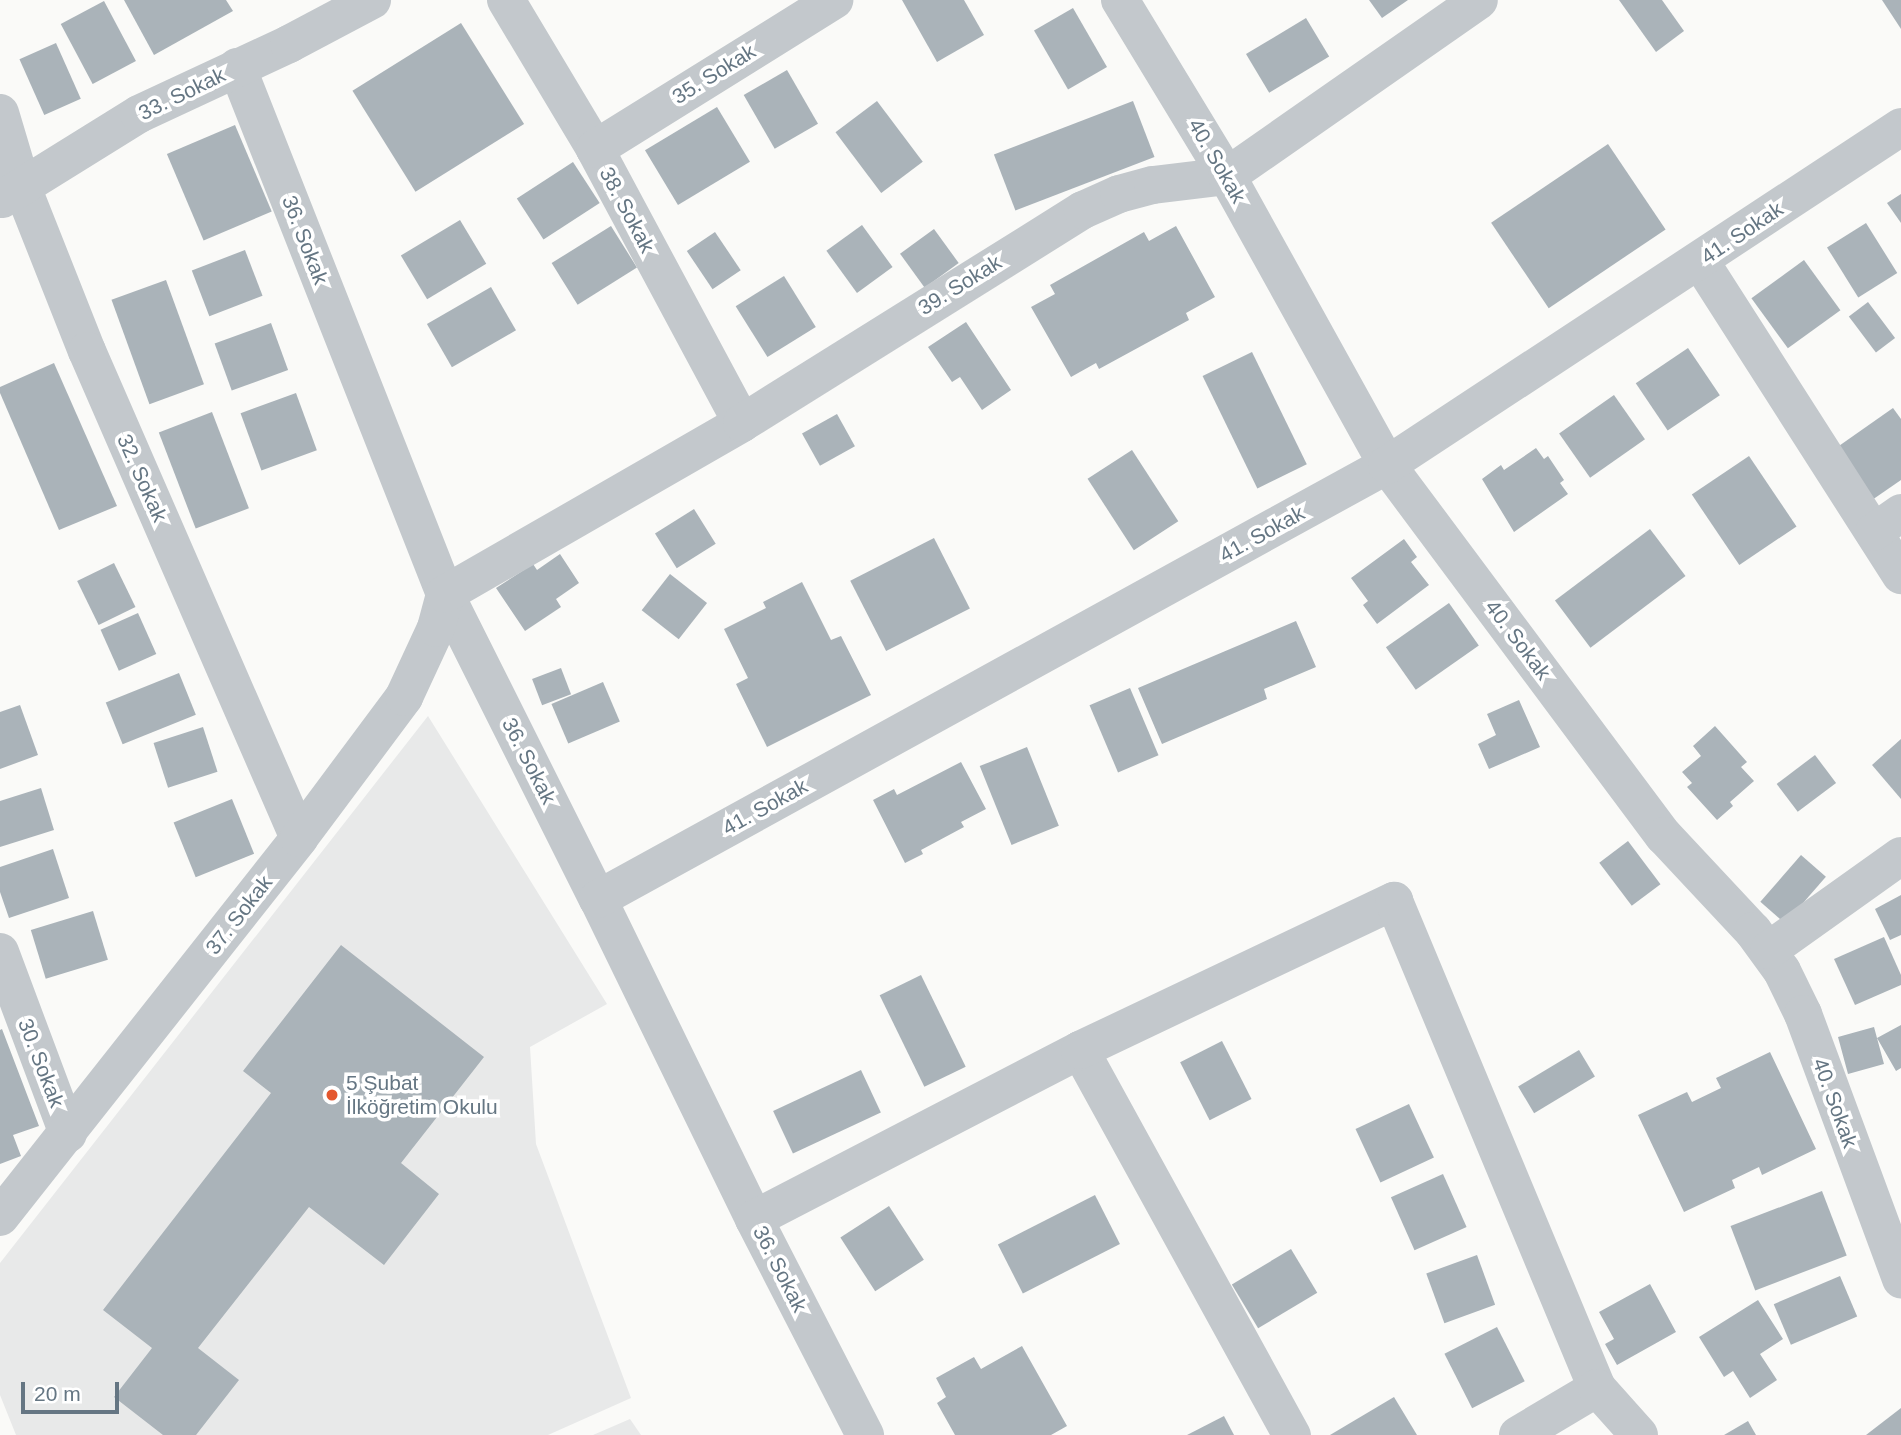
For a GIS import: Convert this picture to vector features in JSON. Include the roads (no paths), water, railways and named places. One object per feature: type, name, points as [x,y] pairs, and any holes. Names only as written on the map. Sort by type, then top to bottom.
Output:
[{"type":"street","name":"33. Sokak","points":[[11,194],[139,114],[289,44],[372,0]]},
{"type":"street","name":"38. Sokak","points":[[506,0],[595,149],[742,423]]},
{"type":"street","name":"35. Sokak","points":[[595,149],[834,0]]},
{"type":"street","name":"40. Sokak","points":[[1120,0],[1227,176],[1387,465],[1664,836],[1769,950],[1803,1014],[1901,1279]]},
{"type":"street","name":"39. Sokak","points":[[445,594],[742,423],[1083,210],[1119,194],[1153,185],[1227,176],[1479,0]]},
{"type":"street","name":"36. Sokak","points":[[237,67],[445,594],[754,1219],[864,1435]]},
{"type":"street","name":"32. Sokak","points":[[0,113],[11,194],[87,351],[299,838]]},
{"type":"street","name":"41. Sokak","points":[[598,899],[1387,465],[1901,127]]},
{"type":"street","points":[[1700,261],[1887,523],[1901,575]]},
{"type":"street","name":"37. Sokak","points":[[0,1217],[299,838],[404,697],[436,628],[445,594]]},
{"type":"street","points":[[1769,950],[1901,856]]},
{"type":"street","points":[[754,1219],[1080,1050],[1394,901],[1597,1388],[1639,1435]]},
{"type":"street","name":"30. Sokak","points":[[0,953],[68,1134]]},
{"type":"street","points":[[1080,1050],[1292,1435]]},
{"type":"street","points":[[1518,1435],[1597,1388]]},
{"type":"place","name":"5 Şubat İlköğretim Okulu","points":[[332,1095]]}]
